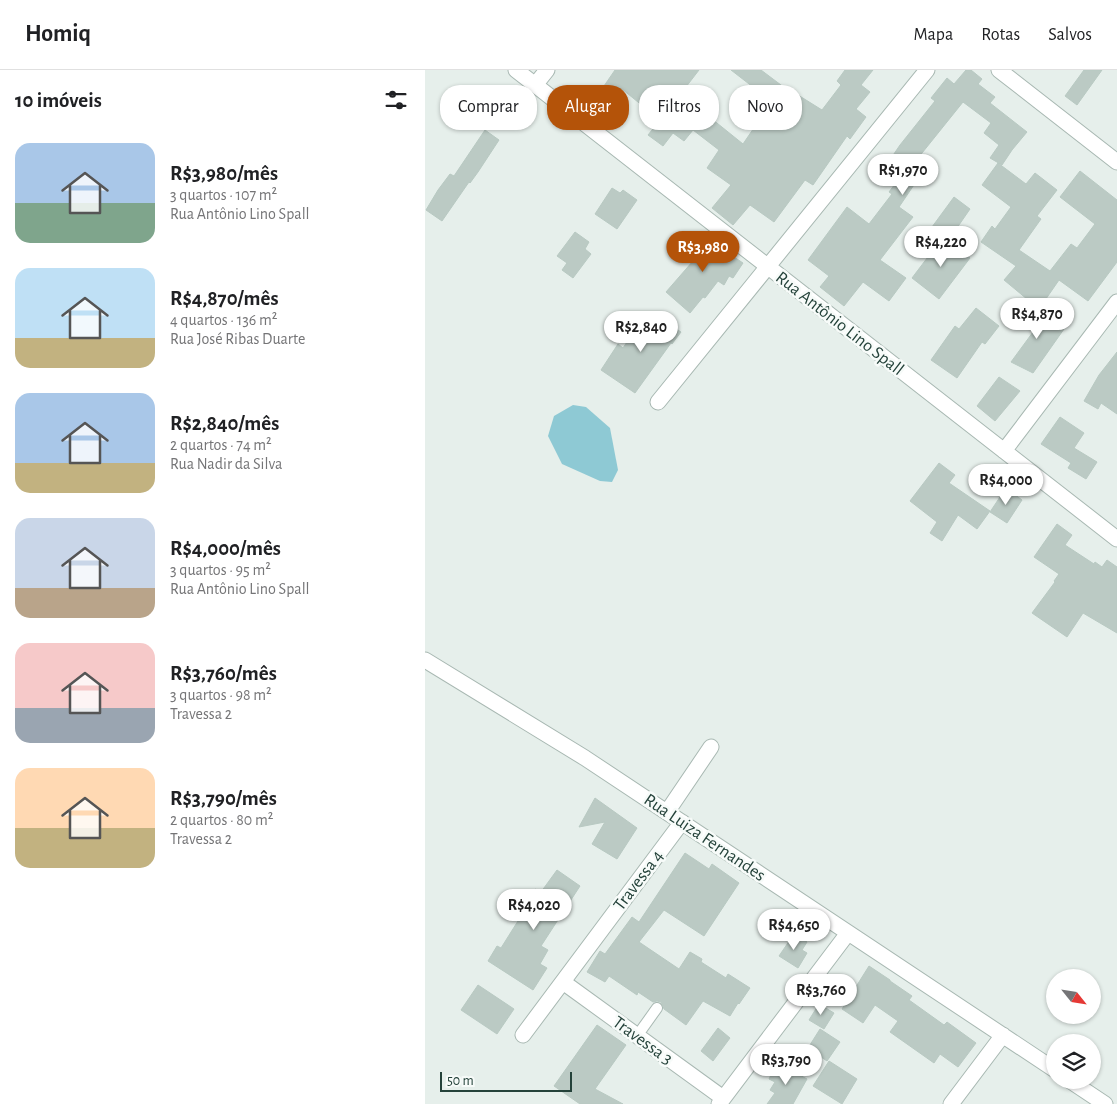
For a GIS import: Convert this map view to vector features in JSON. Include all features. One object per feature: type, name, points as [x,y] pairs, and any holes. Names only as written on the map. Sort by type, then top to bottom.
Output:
[{"type":"street","name":"Rua Antônio Lino Spall","points":[[515,70],[535,85]]},
{"type":"street","points":[[535,85],[547,70]]},
{"type":"street","points":[[658,402],[927,70]]},
{"type":"street","points":[[999,70],[1117,162]]},
{"type":"street","name":"Rua Antônio Lino Spall","points":[[537,87],[1117,539]]},
{"type":"street","points":[[1004,451],[1117,302]]},
{"type":"street","name":"Rua Luiza Fernandes","points":[[425,660],[585,758],[1046,1064]]},
{"type":"street","points":[[667,812],[711,747]]},
{"type":"street","name":"Travessa 4","points":[[523,1035],[681,822]]},
{"type":"street","points":[[721,1101],[848,932]]},
{"type":"street","name":"Travessa 3","points":[[563,982],[721,1101]]},
{"type":"street","points":[[951,1104],[1003,1036]]},
{"type":"street","points":[[1082,1089],[1105,1104]]},
{"type":"lane","points":[[637,1036],[657,1008]]},
{"type":"water","points":[[573,405],[586,407],[610,428],[618,470],[612,482],[600,481],[562,464],[548,436],[554,416]]},
{"type":"building","points":[[615,70],[699,70],[687,85],[639,85],[639,103],[629,95],[629,85],[605,85]]},
{"type":"building","points":[[731,70],[761,70],[781,85],[750,85]]},
{"type":"building","points":[[845,70],[873,70],[861,85],[870,92],[856,109],[866,117],[850,139],[847,136],[813,185],[805,180],[774,222],[750,205],[733,225],[712,208],[731,185],[707,168],[719,150],[693,130],[719,130],[719,125],[743,144],[753,130],[802,130],[802,98],[822,110],[841,85],[837,81]]},
{"type":"building","points":[[966,70],[971,70],[982,79],[978,84],[995,97],[990,103],[1027,132],[1002,165],[990,158],[999,145],[984,133],[991,123],[963,102],[910,168],[913,166],[922,173],[899,207],[913,217],[880,260],[906,278],[889,301],[863,282],[844,306],[820,287],[829,276],[808,260],[847,207],[869,224],[892,194],[889,192],[898,180],[883,170],[935,101],[931,98],[947,78],[954,84]]},
{"type":"building","points":[[1084,70],[1102,70],[1077,105],[1065,96]]},
{"type":"building","points":[[485,130],[499,140],[442,221],[426,210],[450,174],[454,176]]},
{"type":"building","points":[[652,130],[693,130],[684,141],[673,133],[663,146],[648,135]]},
{"type":"building","points":[[998,163],[1026,184],[1035,173],[1057,190],[1037,216],[1041,219],[1019,250],[1050,271],[1071,244],[1077,248],[1095,224],[1060,197],[1080,171],[1117,200],[1117,262],[1088,301],[1059,280],[1039,309],[1004,280],[1016,266],[981,242],[992,226],[995,229],[1011,207],[982,185]]},
{"type":"building","points":[[612,188],[620,193],[623,190],[637,200],[617,229],[595,214]]},
{"type":"building","points":[[954,197],[970,209],[950,238],[932,227]]},
{"type":"building","points":[[575,232],[589,242],[585,249],[591,254],[573,278],[562,270],[567,263],[557,256]]},
{"type":"building","points":[[701,235],[743,263],[733,278],[729,276],[724,285],[718,281],[690,313],[666,292],[693,261],[687,257]]},
{"type":"building","points":[[943,237],[970,258],[939,299],[912,278]]},
{"type":"building","points":[[1032,306],[1064,329],[1033,373],[1011,362],[1033,332],[1021,323]]},
{"type":"building","points":[[976,308],[999,326],[985,344],[982,342],[957,378],[931,360],[955,326],[959,329]]},
{"type":"building","points":[[652,313],[681,332],[635,393],[601,370],[618,344],[623,348],[633,333],[637,336]]},
{"type":"building","points":[[1117,352],[1117,414],[1101,403],[1098,409],[1084,401],[1099,375]]},
{"type":"building","points":[[999,377],[1020,391],[995,421],[977,406]]},
{"type":"building","points":[[1060,417],[1084,433],[1074,448],[1097,462],[1086,479],[1068,468],[1071,463],[1041,444]]},
{"type":"building","points":[[939,463],[955,475],[949,483],[990,511],[977,529],[958,515],[942,541],[930,533],[937,522],[910,501]]},
{"type":"building","points":[[1006,488],[1022,500],[1007,523],[990,512]]},
{"type":"building","points":[[1057,524],[1072,535],[1065,545],[1094,564],[1095,562],[1102,567],[1107,560],[1117,567],[1117,633],[1083,613],[1067,637],[1032,613],[1059,574],[1034,557]]},
{"type":"building","points":[[595,798],[637,828],[617,859],[592,844],[605,822],[579,827]]},
{"type":"building","points":[[685,853],[709,869],[712,864],[739,883],[704,936],[664,910],[639,942],[679,969],[690,952],[702,959],[701,962],[726,978],[728,974],[750,988],[730,1016],[703,1001],[686,1025],[664,1009],[661,1002],[653,1002],[638,992],[637,995],[609,976],[605,982],[587,972],[600,951],[605,954],[632,917],[639,922]]},
{"type":"building","points":[[557,870],[580,886],[541,946],[548,950],[540,964],[547,968],[533,990],[488,961],[497,946],[501,948],[523,913],[521,911],[535,889],[541,892]]},
{"type":"building","points":[[794,934],[807,942],[802,950],[807,953],[798,968],[779,956]]},
{"type":"building","points":[[869,966],[912,996],[909,1000],[944,1025],[947,1022],[976,1043],[958,1067],[940,1054],[934,1063],[890,1032],[898,1021],[875,1005],[863,1023],[842,1009]]},
{"type":"building","points":[[478,985],[514,1009],[497,1034],[461,1010]]},
{"type":"building","points":[[819,1004],[834,1013],[824,1029],[809,1020]]},
{"type":"building","points":[[597,1025],[626,1045],[595,1089],[623,1104],[580,1104],[554,1086]]},
{"type":"building","points":[[718,1028],[730,1038],[713,1061],[701,1051]]},
{"type":"building","points":[[820,1029],[840,1042],[827,1061],[808,1048]]},
{"type":"building","points":[[829,1061],[857,1079],[842,1104],[813,1086]]},
{"type":"building","points":[[777,1063],[807,1079],[793,1104],[767,1104],[775,1093],[770,1090],[775,1082],[769,1079]]}]
